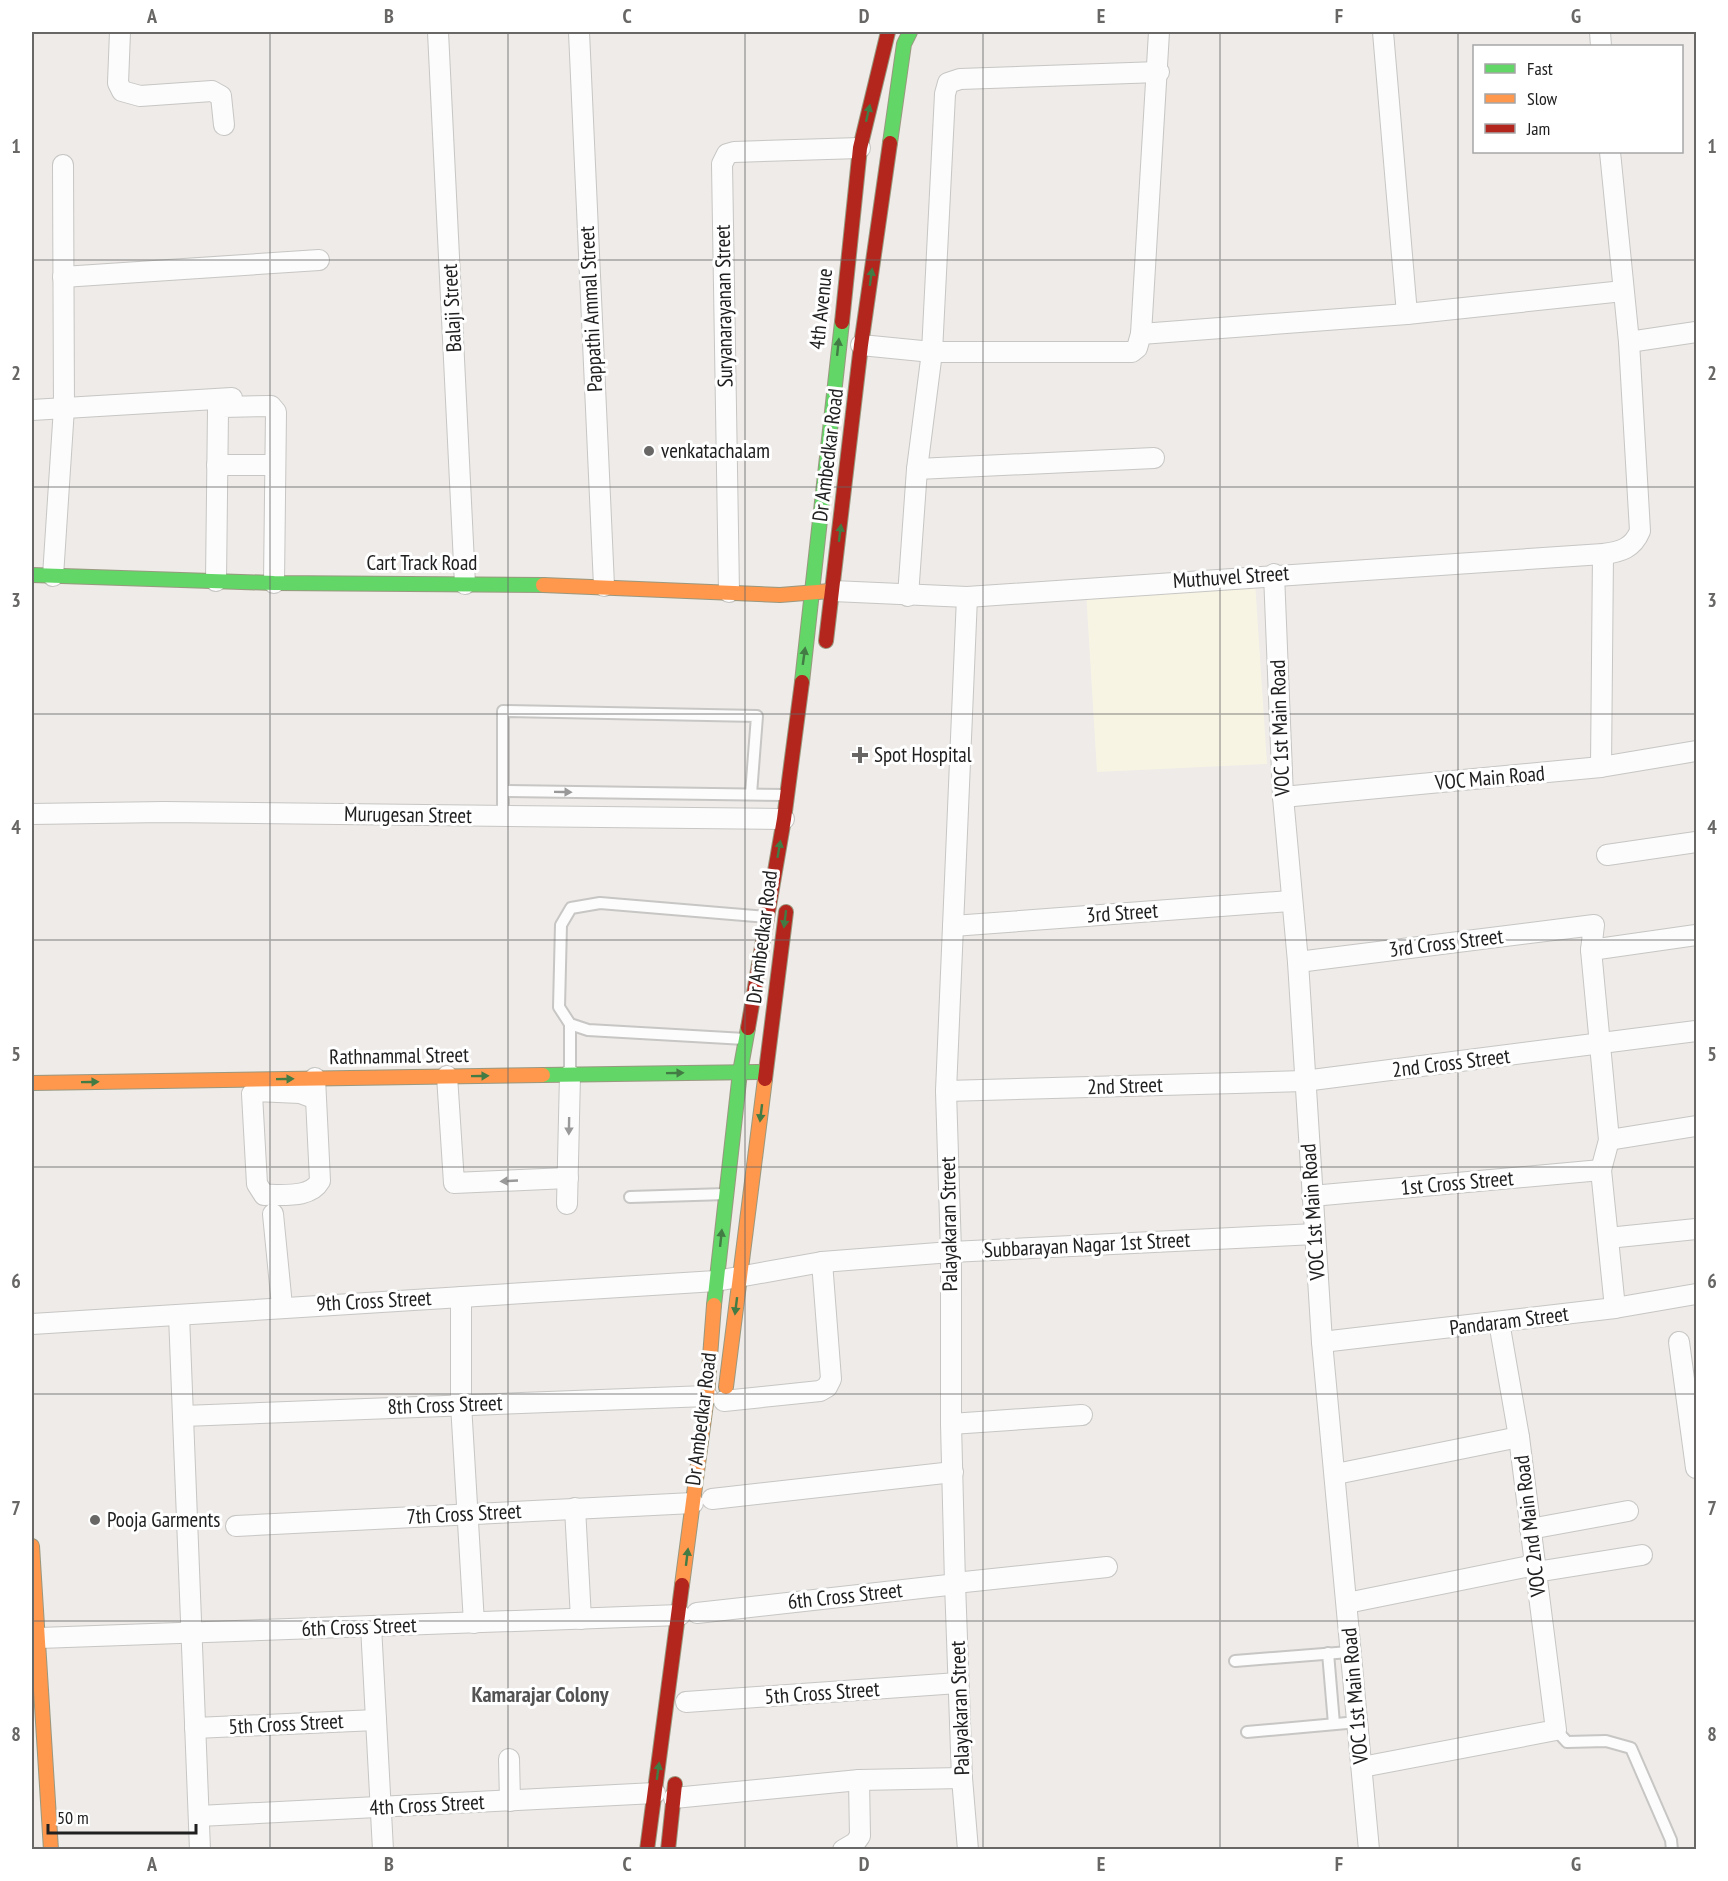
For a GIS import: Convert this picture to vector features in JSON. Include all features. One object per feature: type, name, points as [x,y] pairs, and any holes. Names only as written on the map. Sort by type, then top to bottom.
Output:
[{"type":"main road","name":"4th Avenue","points":[[813,594],[860,148],[888,32]]},
{"type":"main road","name":"Dr Ambedkar Road","points":[[824,650],[833,591],[861,345],[904,44],[910,32]]},
{"type":"main road","name":"Cart Track Road","points":[[32,575],[274,583],[604,586],[813,594]]},
{"type":"main road","name":"Muthuvel Street","points":[[813,594],[833,591]]},
{"type":"main road","name":"Dr Ambedkar Road","points":[[718,1403],[716,1281],[740,1072],[766,917],[794,820],[786,795],[813,594]]},
{"type":"main road","name":"Dr Ambedkar Road","points":[[668,1850],[664,1795],[693,1613],[718,1403],[740,1276],[788,894]]},
{"type":"main road","name":"Rathnammal Street","points":[[32,1083],[766,1072]]},
{"type":"main road","points":[[32,1546],[51,1850]]},
{"type":"main road","name":"Dr Ambedkar Road","points":[[646,1850],[664,1795],[678,1766]]},
{"type":"street","points":[[120,32],[118,83],[122,91],[140,96],[212,91],[220,96],[224,125]]},
{"type":"street","name":"Balaji Street","points":[[438,32],[465,584]]},
{"type":"street","name":"Pappathi Ammal Street","points":[[579,32],[604,586]]},
{"type":"street","points":[[861,345],[932,352],[1132,352],[1137,348],[1141,334],[1159,72],[1159,32]]},
{"type":"street","points":[[1383,32],[1407,314]]},
{"type":"street","points":[[908,596],[917,469],[932,352],[945,94],[948,83],[960,79],[1159,72]]},
{"type":"street","name":"Suryanarayanan Street","points":[[729,592],[722,164],[727,154],[734,152],[860,148]]},
{"type":"street","points":[[1611,153],[1629,342],[1696,332]]},
{"type":"street","points":[[53,576],[64,408],[63,165]]},
{"type":"street","points":[[63,277],[319,260]]},
{"type":"street","points":[[1141,334],[1407,314],[1623,291]]},
{"type":"street","name":"Muthuvel Street","points":[[833,591],[967,597],[1274,574],[1603,554],[1626,549],[1635,542],[1640,531],[1629,342]]},
{"type":"street","points":[[32,410],[268,396]]},
{"type":"street","points":[[216,581],[219,407],[270,406],[276,412],[274,583]]},
{"type":"street","points":[[917,469],[1154,458]]},
{"type":"street","points":[[217,465],[275,465]]},
{"type":"street","points":[[1601,767],[1603,554]]},
{"type":"street","name":"VOC 1st Main Road","points":[[1274,574],[1283,797],[1290,901],[1298,962],[1322,1342],[1336,1474],[1349,1652],[1370,1850]]},
{"type":"street","name":"Palayakaran Street","points":[[967,597],[946,1090],[958,1683],[968,1850]]},
{"type":"street","name":"VOC Main Road","points":[[1283,797],[1601,767],[1696,751]]},
{"type":"street","name":"Murugesan Street","points":[[32,814],[164,812],[794,820]]},
{"type":"street","points":[[1607,855],[1696,842]]},
{"type":"street","name":"3rd Street","points":[[953,926],[1290,901]]},
{"type":"street","name":"3rd Cross Street","points":[[1298,962],[1594,925],[1591,950]]},
{"type":"street","points":[[1615,1308],[1601,1170],[1609,1140],[1591,950],[1696,935]]},
{"type":"street","name":"2nd Cross Street","points":[[1304,1081],[1696,1031]]},
{"type":"street","points":[[567,1204],[570,1075]]},
{"type":"street","points":[[447,1076],[454,1184],[567,1178]]},
{"type":"street","points":[[315,1078],[320,1181],[315,1189],[307,1193],[264,1195],[259,1191],[257,1184],[252,1094],[256,1091],[300,1092],[316,1099]]},
{"type":"street","name":"2nd Street","points":[[946,1090],[1304,1081]]},
{"type":"street","points":[[1609,1140],[1696,1126]]},
{"type":"street","name":"1st Cross Street","points":[[1312,1196],[1601,1170]]},
{"type":"street","points":[[273,1214],[282,1306]]},
{"type":"street","points":[[1608,1238],[1696,1228]]},
{"type":"street","name":"Subbarayan Nagar 1st Street","points":[[716,1281],[822,1262],[951,1252],[1315,1234]]},
{"type":"street","name":"8th Cross Street","points":[[183,1416],[461,1404],[718,1403],[820,1391],[827,1387],[831,1379],[822,1262]]},
{"type":"street","name":"9th Cross Street","points":[[32,1324],[282,1306],[716,1281]]},
{"type":"street","name":"Pandaram Street","points":[[1322,1342],[1615,1308],[1696,1294]]},
{"type":"street","points":[[462,1297],[461,1404],[474,1623]]},
{"type":"street","points":[[179,1315],[200,1850]]},
{"type":"street","name":"VOC 2nd Main Road","points":[[1499,1322],[1519,1437],[1556,1730]]},
{"type":"street","points":[[1680,1342],[1696,1468]]},
{"type":"street","points":[[951,1424],[1082,1415]]},
{"type":"street","points":[[1336,1474],[1519,1437]]},
{"type":"street","name":"7th Cross Street","points":[[236,1526],[707,1500],[952,1472]]},
{"type":"street","points":[[575,1508],[581,1619]]},
{"type":"street","points":[[1530,1529],[1628,1511]]},
{"type":"street","points":[[1347,1603],[1535,1568],[1642,1555]]},
{"type":"street","name":"6th Cross Street","points":[[39,1638],[693,1613],[1107,1567]]},
{"type":"street","points":[[371,1626],[383,1850]]},
{"type":"street","name":"5th Cross Street","points":[[686,1702],[958,1683]]},
{"type":"street","name":"5th Cross Street","points":[[195,1728],[376,1720]]},
{"type":"street","points":[[1362,1767],[1556,1730]]},
{"type":"street","points":[[509,1759],[510,1801]]},
{"type":"street","name":"4th Cross Street","points":[[199,1816],[664,1795],[859,1780],[963,1778]]},
{"type":"street","points":[[843,1850],[855,1843],[860,1836],[859,1780]]},
{"type":"lane","points":[[503,816],[503,711],[757,716],[751,794]]},
{"type":"lane","points":[[504,791],[786,795]]},
{"type":"lane","points":[[570,1075],[570,1024],[559,1007],[559,991],[561,925],[572,908],[600,903],[766,917]]},
{"type":"lane","points":[[570,1024],[588,1030],[745,1039]]},
{"type":"lane","points":[[630,1197],[726,1194]]},
{"type":"lane","points":[[1234,1660],[1349,1652]]},
{"type":"lane","points":[[1328,1653],[1334,1724]]},
{"type":"lane","points":[[1247,1732],[1358,1722]]},
{"type":"lane","points":[[1556,1730],[1567,1742],[1606,1741],[1631,1748],[1671,1840],[1672,1850]]},
{"type":"shaded area","points":[[1255,581],[1267,764],[1097,772],[1086,591]]},
{"type":"traffic: fast","points":[[890,143],[904,44],[910,32]]},
{"type":"traffic: fast","points":[[802,682],[842,322]]},
{"type":"traffic: fast","points":[[32,575],[274,583],[543,585]]},
{"type":"traffic: fast","points":[[714,1305],[740,1072],[748,1028]]},
{"type":"traffic: fast","points":[[543,1075],[758,1072]]},
{"type":"traffic: slow","points":[[543,585],[780,595],[830,591]]},
{"type":"traffic: slow","points":[[32,1083],[543,1075]]},
{"type":"traffic: slow","points":[[726,1387],[765,1079]]},
{"type":"traffic: slow","points":[[682,1585],[707,1396],[714,1305]]},
{"type":"traffic: slow","points":[[32,1546],[51,1850]]},
{"type":"traffic: jam","points":[[842,322],[860,148],[888,32]]},
{"type":"traffic: jam","points":[[826,641],[861,345],[890,143]]},
{"type":"traffic: jam","points":[[748,1028],[784,819],[802,682]]},
{"type":"traffic: jam","points":[[765,1079],[786,912]]},
{"type":"traffic: jam","points":[[647,1850],[682,1585]]},
{"type":"traffic: jam","points":[[668,1850],[675,1784]]},
{"type":"place","name":"venkatachalam","points":[[649,451]]},
{"type":"place","name":"Spot Hospital","points":[[860,755]]},
{"type":"place","name":"Pooja Garments","points":[[95,1520]]},
{"type":"district","name":"Kamarajar Colony","points":[[540,1694]]}]
